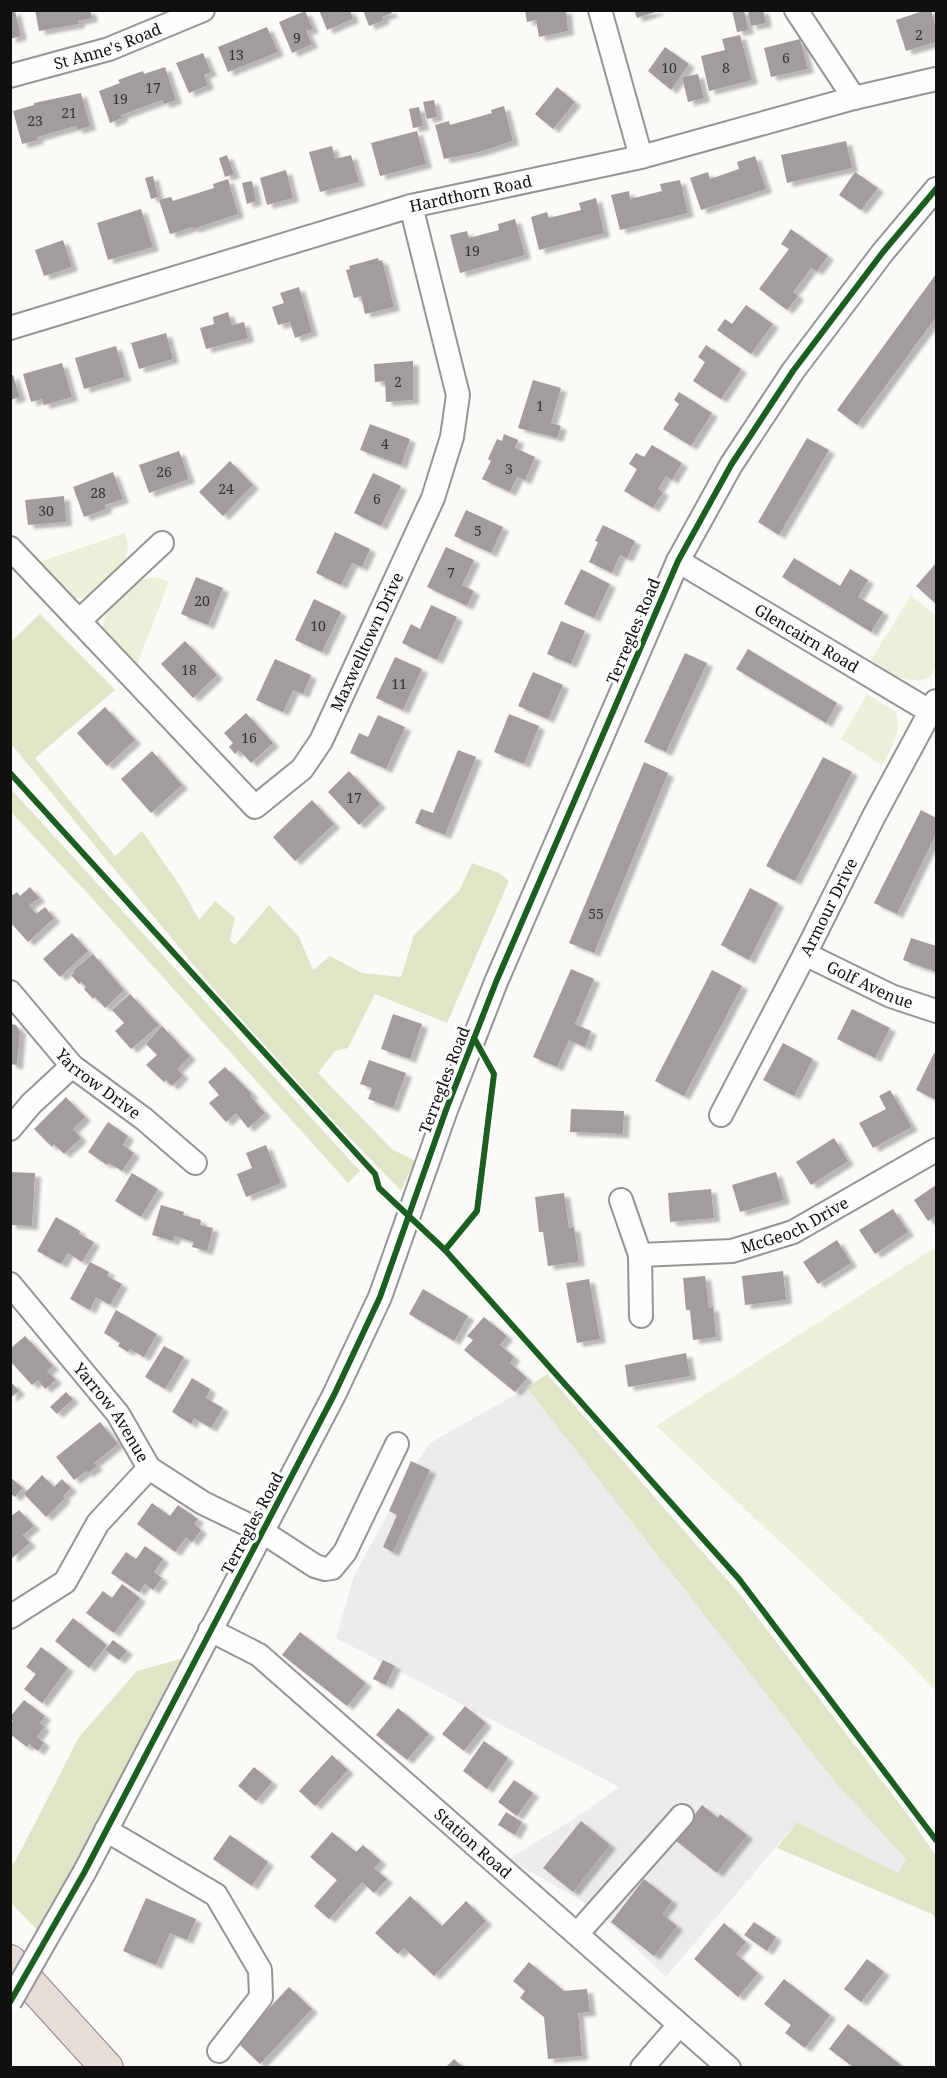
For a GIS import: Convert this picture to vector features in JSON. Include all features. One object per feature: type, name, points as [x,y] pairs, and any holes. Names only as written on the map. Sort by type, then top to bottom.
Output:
[{"type":"highway","points":[[10,1961],[107,2067]]},
{"type":"street","name":"St Anne's Road","points":[[10,76],[109,50],[203,10]]},
{"type":"street","points":[[600,10],[641,157]]},
{"type":"street","points":[[796,10],[854,98]]},
{"type":"street","name":"Hardthorn Road","points":[[10,328],[411,206],[641,157],[854,98],[936,79]]},
{"type":"street","name":"Terregles Road","points":[[10,2002],[84,1873],[263,1532],[334,1395],[380,1297],[446,1110],[496,982],[678,561],[731,465],[793,371],[883,252],[936,189]]},
{"type":"street","name":"Maxwelltown Drive","points":[[10,548],[255,807],[302,769],[321,741],[391,591],[433,498],[452,437],[458,395],[411,206]]},
{"type":"street","points":[[80,620],[162,543]]},
{"type":"street","name":"Glencairn Road","points":[[678,561],[934,709]]},
{"type":"street","name":"Armour Drive","points":[[721,1114],[874,816],[934,709]]},
{"type":"street","name":"Golf Avenue","points":[[805,954],[891,996],[936,1011]]},
{"type":"street","name":"Yarrow Drive","points":[[10,992],[72,1066],[144,1119],[195,1163]]},
{"type":"street","points":[[10,1129],[31,1104],[72,1066]]},
{"type":"street","name":"McGeoch Drive","points":[[640,1255],[732,1251],[793,1232],[936,1150]]},
{"type":"street","points":[[621,1200],[640,1255],[641,1316]]},
{"type":"street","name":"Yarrow Avenue","points":[[13,1291],[118,1414],[149,1468],[203,1503],[263,1532],[315,1566],[325,1569],[332,1568],[345,1552],[397,1444]]},
{"type":"street","points":[[10,1617],[65,1582],[98,1523],[149,1468]]},
{"type":"street","name":"Station Road","points":[[210,1630],[259,1655],[729,2067]]},
{"type":"street","points":[[577,1934],[682,1816]]},
{"type":"street","points":[[106,1830],[216,1895],[260,1970],[261,1997],[219,2051]]},
{"type":"street","points":[[642,2067],[679,2025]]},
{"type":"shaded area","points":[[527,1388],[834,1781],[906,1859],[898,1873],[797,1822],[666,1977],[594,1908],[508,1859],[574,1819],[619,1787],[336,1638],[354,1576],[409,1474],[430,1443]]},
{"type":"green space","points":[[125,533],[128,545],[124,568],[96,596],[86,599],[72,597],[39,562]]},
{"type":"green space","points":[[155,577],[169,581],[137,665],[110,640],[103,625],[109,610],[129,588],[141,580]]},
{"type":"green space","points":[[911,595],[936,616],[936,667],[930,677],[921,680],[899,677],[871,660]]},
{"type":"green space","points":[[40,614],[115,690],[35,758],[115,856],[142,831],[180,886],[199,920],[215,901],[235,918],[230,940],[235,945],[269,905],[299,937],[313,970],[330,956],[362,973],[401,977],[414,935],[459,891],[472,863],[499,873],[509,881],[447,1023],[375,994],[348,1048],[335,1051],[318,1073],[392,1149],[415,1161],[401,1191],[318,1105],[211,986],[11,744],[11,642]]},
{"type":"green space","points":[[867,694],[896,712],[898,720],[897,733],[882,765],[841,739]]},
{"type":"green space","points":[[11,789],[360,1171],[348,1183],[88,894],[11,812]]},
{"type":"green space","points":[[936,1247],[936,1691],[899,1653],[656,1426]]},
{"type":"green space","points":[[547,1374],[742,1597],[908,1815],[936,1856],[936,1920],[932,1914],[777,1848],[797,1822],[898,1873],[906,1859],[834,1781],[527,1388]]},
{"type":"green space","points":[[191,1656],[115,1798],[38,1931],[11,1903],[10,1861],[14,1864],[79,1737],[137,1671]]},
{"type":"building","points":[[35,10],[90,10],[92,18],[78,21],[79,24],[39,31]]},
{"type":"building","points":[[319,10],[350,10],[353,19],[327,30]]},
{"type":"building","points":[[363,10],[390,10],[392,13],[382,17],[384,20],[369,26]]},
{"type":"building","points":[[566,10],[568,31],[539,37],[536,20],[527,22],[525,11]]},
{"type":"building","points":[[634,10],[657,10],[658,11],[637,18]]},
{"type":"building","points":[[732,10],[744,10],[748,30],[737,32]]},
{"type":"building","points":[[748,10],[763,10],[766,23],[751,26]]},
{"type":"building","points":[[931,10],[936,29],[936,42],[906,51],[896,20]]},
{"type":"building","points":[[15,11],[21,36],[10,39],[10,12]]},
{"type":"building","points":[[305,11],[313,29],[306,31],[312,44],[292,53],[279,22]]},
{"type":"building","points":[[267,27],[278,52],[228,72],[218,47]]},
{"type":"building","points":[[740,35],[752,80],[709,91],[701,56],[725,50],[722,39]]},
{"type":"building","points":[[800,39],[808,69],[771,77],[764,48]]},
{"type":"building","points":[[665,47],[689,64],[671,90],[648,71]]},
{"type":"building","points":[[203,53],[211,72],[204,75],[208,85],[189,93],[176,63]]},
{"type":"building","points":[[165,67],[176,100],[164,104],[162,100],[121,115],[122,118],[110,123],[99,91],[120,83],[118,80],[143,71],[144,74]]},
{"type":"building","points":[[698,74],[704,98],[688,102],[682,77]]},
{"type":"building","points":[[557,87],[575,102],[553,129],[535,114]]},
{"type":"building","points":[[81,93],[90,126],[77,130],[76,126],[37,137],[38,140],[22,144],[13,111],[34,105],[34,103]]},
{"type":"building","points":[[434,100],[437,117],[427,119],[423,102]]},
{"type":"building","points":[[504,106],[513,141],[479,152],[444,159],[435,125],[449,121],[450,125],[492,113],[491,110]]},
{"type":"building","points":[[419,107],[423,126],[413,128],[409,109]]},
{"type":"building","points":[[417,131],[426,164],[380,176],[371,143]]},
{"type":"building","points":[[846,141],[852,168],[787,183],[781,155]]},
{"type":"building","points":[[332,146],[335,159],[351,155],[359,182],[320,192],[309,152]]},
{"type":"building","points":[[227,155],[234,174],[225,177],[219,158]]},
{"type":"building","points":[[755,156],[766,189],[701,210],[690,178],[708,172],[710,179],[739,169],[737,162]]},
{"type":"building","points":[[286,170],[293,198],[267,205],[260,178]]},
{"type":"building","points":[[855,172],[878,188],[861,210],[839,195]]},
{"type":"building","points":[[153,176],[158,197],[151,199],[145,178]]},
{"type":"building","points":[[228,179],[238,214],[170,234],[159,200],[171,197],[173,201],[214,188],[213,184]]},
{"type":"building","points":[[680,180],[688,213],[620,230],[611,195],[629,191],[630,199],[662,191],[660,184]]},
{"type":"building","points":[[252,181],[256,201],[247,204],[242,183]]},
{"type":"building","points":[[596,198],[604,233],[539,250],[531,217],[547,212],[549,218],[581,210],[579,203]]},
{"type":"building","points":[[141,209],[153,247],[108,260],[97,223]]},
{"type":"building","points":[[515,219],[525,255],[460,273],[450,235],[467,231],[469,238],[499,230],[498,224]]},
{"type":"building","points":[[791,229],[828,256],[817,271],[811,268],[793,292],[798,296],[787,310],[759,289],[789,249],[781,244]]},
{"type":"building","points":[[63,240],[72,267],[44,276],[35,250]]},
{"type":"building","points":[[378,258],[379,261],[382,260],[394,307],[365,314],[361,296],[354,298],[346,270],[350,269],[349,266]]},
{"type":"building","points":[[936,274],[936,317],[857,425],[837,410]]},
{"type":"building","points":[[299,287],[312,332],[295,338],[290,322],[278,325],[272,307],[284,303],[280,293]]},
{"type":"building","points":[[746,305],[773,324],[751,354],[717,330],[725,319],[732,324]]},
{"type":"building","points":[[228,312],[232,325],[244,322],[248,338],[206,349],[200,328],[214,324],[213,317]]},
{"type":"building","points":[[166,333],[173,359],[139,369],[131,343]]},
{"type":"building","points":[[706,345],[741,369],[721,399],[693,381],[705,362],[698,357]]},
{"type":"building","points":[[116,346],[125,377],[84,389],[75,358]]},
{"type":"building","points":[[413,361],[413,400],[386,402],[385,381],[375,382],[374,364]]},
{"type":"building","points":[[62,363],[72,397],[44,405],[42,399],[31,402],[23,374]]},
{"type":"building","points":[[13,375],[20,397],[10,400],[10,376]]},
{"type":"building","points":[[533,380],[561,388],[551,423],[561,426],[557,438],[518,428]]},
{"type":"building","points":[[679,392],[712,413],[691,446],[663,429],[679,404],[674,400]]},
{"type":"building","points":[[370,424],[410,439],[401,465],[360,450]]},
{"type":"building","points":[[504,434],[518,440],[515,448],[535,457],[525,480],[517,477],[510,492],[482,479],[491,461],[488,459],[497,439],[502,441]]},
{"type":"building","points":[[807,438],[829,450],[779,535],[758,522]]},
{"type":"building","points":[[652,445],[682,463],[672,480],[666,476],[658,489],[663,492],[653,508],[624,491],[637,469],[629,464],[636,453],[644,457]]},
{"type":"building","points":[[179,451],[189,479],[149,493],[139,465]]},
{"type":"building","points":[[230,461],[253,485],[223,516],[199,492]]},
{"type":"building","points":[[113,472],[123,499],[105,505],[106,509],[84,517],[73,487]]},
{"type":"building","points":[[373,473],[401,486],[381,526],[354,513]]},
{"type":"building","points":[[64,496],[66,522],[28,525],[25,500]]},
{"type":"building","points":[[466,510],[503,527],[491,553],[454,536]]},
{"type":"building","points":[[603,525],[635,541],[627,558],[620,555],[612,573],[589,562],[598,542],[595,541]]},
{"type":"building","points":[[335,532],[370,549],[362,567],[352,563],[341,585],[316,573]]},
{"type":"building","points":[[446,547],[474,560],[462,585],[474,591],[467,606],[427,587]]},
{"type":"building","points":[[794,558],[840,586],[850,569],[868,580],[858,597],[883,612],[871,632],[782,577]]},
{"type":"building","points":[[936,563],[936,604],[916,586]]},
{"type":"building","points":[[581,569],[610,584],[594,618],[564,604]]},
{"type":"building","points":[[196,577],[223,588],[208,625],[181,614]]},
{"type":"building","points":[[314,599],[341,612],[322,652],[295,640]]},
{"type":"building","points":[[431,605],[457,617],[437,660],[402,643],[411,624],[420,629]]},
{"type":"building","points":[[561,621],[585,631],[571,664],[547,654]]},
{"type":"building","points":[[185,641],[217,675],[193,698],[161,664]]},
{"type":"building","points":[[748,649],[837,703],[826,723],[736,669]]},
{"type":"building","points":[[685,653],[707,663],[666,752],[644,742]]},
{"type":"building","points":[[395,657],[422,669],[403,710],[376,698]]},
{"type":"building","points":[[275,659],[311,675],[303,694],[293,690],[283,712],[256,700]]},
{"type":"building","points":[[533,672],[563,685],[548,719],[518,706]]},
{"type":"building","points":[[105,707],[135,740],[107,766],[77,733]]},
{"type":"building","points":[[246,713],[273,743],[251,763],[239,750],[235,754],[229,747],[233,743],[224,733]]},
{"type":"building","points":[[509,714],[539,726],[524,764],[494,752]]},
{"type":"building","points":[[378,715],[405,727],[386,769],[350,753],[359,733],[368,737]]},
{"type":"building","points":[[458,750],[476,757],[445,835],[415,823],[421,809],[433,813]]},
{"type":"building","points":[[152,751],[182,785],[151,813],[121,779]]},
{"type":"building","points":[[823,757],[852,772],[795,881],[766,866]]},
{"type":"building","points":[[644,762],[668,773],[594,953],[569,943]]},
{"type":"building","points":[[349,771],[380,804],[359,825],[328,792]]},
{"type":"building","points":[[312,800],[334,824],[295,861],[273,837]]},
{"type":"building","points":[[921,810],[936,818],[936,834],[897,914],[874,903]]},
{"type":"building","points":[[30,887],[39,898],[29,905],[36,914],[45,907],[54,918],[28,942],[10,922],[10,892],[13,895],[17,892],[20,896]]},
{"type":"building","points":[[750,888],[778,903],[749,960],[721,945]]},
{"type":"building","points":[[72,933],[88,951],[60,977],[43,959]]},
{"type":"building","points":[[911,938],[936,946],[936,972],[903,960]]},
{"type":"building","points":[[93,954],[124,990],[105,1008],[95,997],[93,999],[81,982],[79,984],[71,975]]},
{"type":"building","points":[[571,969],[594,979],[575,1024],[591,1031],[585,1047],[569,1040],[557,1067],[533,1057]]},
{"type":"building","points":[[712,970],[742,986],[684,1096],[655,1081]]},
{"type":"building","points":[[130,994],[159,1025],[131,1049],[115,1031],[124,1023],[112,1010]]},
{"type":"building","points":[[852,1009],[890,1028],[875,1058],[837,1039]]},
{"type":"building","points":[[393,1014],[422,1024],[410,1059],[381,1049]]},
{"type":"building","points":[[10,1024],[16,1025],[20,1031],[17,1065],[10,1064]]},
{"type":"building","points":[[162,1026],[190,1056],[177,1069],[183,1075],[172,1086],[166,1080],[164,1082],[146,1065],[157,1055],[146,1044]]},
{"type":"building","points":[[783,1043],[813,1059],[794,1096],[763,1080]]},
{"type":"building","points":[[934,1053],[936,1054],[936,1100],[916,1090]]},
{"type":"building","points":[[369,1060],[406,1073],[393,1108],[368,1099],[372,1088],[360,1084]]},
{"type":"building","points":[[225,1067],[252,1094],[250,1096],[265,1113],[248,1128],[236,1113],[226,1122],[209,1103],[219,1095],[208,1082]]},
{"type":"building","points":[[890,1090],[912,1127],[873,1148],[859,1123],[886,1109],[879,1096]]},
{"type":"building","points":[[66,1097],[85,1117],[73,1129],[81,1138],[64,1154],[54,1144],[52,1147],[34,1129]]},
{"type":"building","points":[[571,1109],[624,1111],[623,1134],[570,1132]]},
{"type":"building","points":[[108,1122],[128,1136],[123,1145],[134,1153],[122,1171],[109,1163],[107,1165],[88,1152]]},
{"type":"building","points":[[834,1138],[848,1161],[811,1185],[796,1162]]},
{"type":"building","points":[[266,1145],[281,1183],[246,1197],[237,1174],[252,1168],[246,1153]]},
{"type":"building","points":[[10,1172],[35,1173],[32,1226],[10,1225]]},
{"type":"building","points":[[776,1172],[784,1200],[740,1212],[732,1185]]},
{"type":"building","points":[[132,1173],[158,1189],[141,1217],[115,1201]]},
{"type":"building","points":[[936,1185],[936,1216],[928,1221],[914,1200]]},
{"type":"building","points":[[711,1189],[714,1218],[670,1222],[668,1193]]},
{"type":"building","points":[[564,1193],[569,1228],[574,1227],[579,1262],[548,1266],[543,1232],[539,1232],[535,1197]]},
{"type":"building","points":[[161,1205],[184,1212],[183,1215],[201,1220],[200,1225],[213,1228],[207,1251],[192,1247],[194,1242],[175,1236],[173,1241],[152,1235]]},
{"type":"building","points":[[893,1209],[908,1232],[875,1254],[859,1230]]},
{"type":"building","points":[[56,1217],[94,1242],[82,1262],[68,1253],[61,1264],[37,1251]]},
{"type":"building","points":[[837,1240],[851,1263],[818,1284],[803,1262]]},
{"type":"building","points":[[90,1262],[109,1272],[107,1276],[122,1284],[110,1305],[96,1297],[90,1310],[70,1299]]},
{"type":"building","points":[[783,1271],[786,1300],[745,1305],[742,1276]]},
{"type":"building","points":[[705,1276],[709,1308],[713,1307],[716,1337],[693,1340],[690,1310],[686,1310],[683,1278]]},
{"type":"building","points":[[589,1279],[600,1339],[577,1343],[566,1283]]},
{"type":"building","points":[[423,1289],[468,1316],[454,1341],[409,1314]]},
{"type":"building","points":[[116,1310],[157,1334],[144,1357],[130,1349],[128,1352],[118,1346],[120,1343],[104,1333]]},
{"type":"building","points":[[484,1317],[507,1336],[500,1345],[514,1357],[510,1363],[527,1378],[515,1392],[464,1350],[473,1340],[467,1336]]},
{"type":"building","points":[[25,1336],[53,1366],[47,1371],[56,1380],[45,1389],[38,1380],[32,1385],[10,1361],[10,1349]]},
{"type":"building","points":[[164,1346],[184,1357],[165,1389],[145,1377]]},
{"type":"building","points":[[686,1353],[690,1376],[628,1387],[625,1365]]},
{"type":"building","points":[[192,1378],[210,1389],[206,1398],[223,1408],[211,1428],[194,1418],[191,1424],[172,1412]]},
{"type":"building","points":[[10,1381],[19,1391],[10,1398]]},
{"type":"building","points":[[66,1392],[73,1399],[57,1414],[50,1407]]},
{"type":"building","points":[[100,1422],[118,1444],[94,1463],[97,1466],[74,1480],[56,1457]]},
{"type":"building","points":[[411,1461],[430,1470],[393,1552],[383,1547],[397,1515],[389,1511]]},
{"type":"building","points":[[42,1475],[54,1487],[62,1479],[71,1488],[63,1496],[65,1498],[46,1517],[24,1494]]},
{"type":"building","points":[[10,1477],[23,1488],[15,1497],[10,1493]]},
{"type":"building","points":[[152,1503],[170,1516],[178,1505],[198,1519],[194,1524],[201,1530],[192,1542],[186,1537],[175,1552],[137,1524]]},
{"type":"building","points":[[19,1510],[34,1526],[23,1535],[30,1543],[11,1559],[10,1517]]},
{"type":"building","points":[[145,1546],[163,1559],[154,1572],[162,1578],[153,1590],[145,1584],[139,1592],[111,1573],[126,1552],[136,1559]]},
{"type":"building","points":[[122,1584],[140,1598],[114,1633],[86,1613],[103,1591],[112,1598]]},
{"type":"building","points":[[73,1618],[107,1645],[89,1668],[55,1641]]},
{"type":"building","points":[[300,1632],[366,1683],[347,1706],[282,1655]]},
{"type":"building","points":[[113,1640],[127,1651],[119,1660],[105,1650]]},
{"type":"building","points":[[41,1647],[68,1668],[42,1703],[24,1689],[36,1674],[26,1667]]},
{"type":"building","points":[[383,1660],[395,1666],[386,1685],[373,1679]]},
{"type":"building","points":[[24,1700],[45,1716],[40,1723],[44,1727],[37,1737],[44,1743],[38,1751],[29,1744],[27,1747],[10,1734],[10,1724],[13,1721],[10,1717]]},
{"type":"building","points":[[465,1706],[486,1723],[464,1751],[442,1734]]},
{"type":"building","points":[[398,1708],[429,1734],[407,1760],[376,1735]]},
{"type":"building","points":[[484,1741],[508,1758],[487,1789],[463,1771]]},
{"type":"building","points":[[332,1755],[348,1770],[315,1806],[299,1791]]},
{"type":"building","points":[[254,1767],[272,1782],[256,1801],[238,1786]]},
{"type":"building","points":[[514,1780],[533,1793],[517,1816],[498,1802]]},
{"type":"building","points":[[702,1805],[718,1818],[720,1814],[747,1835],[717,1873],[675,1840]]},
{"type":"building","points":[[506,1812],[522,1822],[515,1835],[498,1825]]},
{"type":"building","points":[[581,1821],[610,1845],[573,1892],[543,1868]]},
{"type":"building","points":[[332,1832],[356,1852],[363,1845],[381,1861],[374,1868],[387,1879],[374,1893],[362,1882],[329,1919],[314,1906],[337,1880],[310,1857]]},
{"type":"building","points":[[230,1835],[268,1862],[252,1886],[213,1859]]},
{"type":"building","points":[[644,1879],[672,1901],[662,1914],[677,1926],[654,1956],[611,1922]]},
{"type":"building","points":[[410,1896],[442,1926],[466,1901],[486,1921],[434,1976],[404,1948],[398,1954],[375,1933]]},
{"type":"building","points":[[146,1898],[196,1919],[187,1940],[170,1933],[156,1965],[123,1951]]},
{"type":"building","points":[[754,1922],[776,1937],[767,1951],[744,1935]]},
{"type":"building","points":[[724,1923],[746,1942],[736,1954],[758,1973],[738,1997],[694,1959]]},
{"type":"building","points":[[867,1959],[884,1972],[861,2002],[844,1989]]},
{"type":"building","points":[[529,1962],[564,1991],[587,1989],[590,2012],[578,2013],[582,2056],[548,2059],[544,2017],[520,1998],[525,1991],[513,1981]]},
{"type":"building","points":[[784,1979],[830,2015],[805,2048],[785,2033],[791,2025],[764,2004]]},
{"type":"building","points":[[289,1987],[312,2009],[260,2064],[237,2042]]},
{"type":"building","points":[[848,2024],[901,2065],[899,2067],[853,2067],[829,2049]]},
{"type":"building","points":[[454,2059],[463,2067],[446,2067]]},
{"type":"cycle path","points":[[10,2002],[84,1873],[334,1395],[380,1297],[446,1110],[496,982],[678,561],[731,465],[793,371],[883,252],[936,189]]},
{"type":"cycle path","points":[[10,773],[375,1174],[379,1188],[445,1250],[739,1579],[936,1840]]},
{"type":"cycle path","points":[[445,1250],[477,1211],[494,1074],[474,1038]]}]
